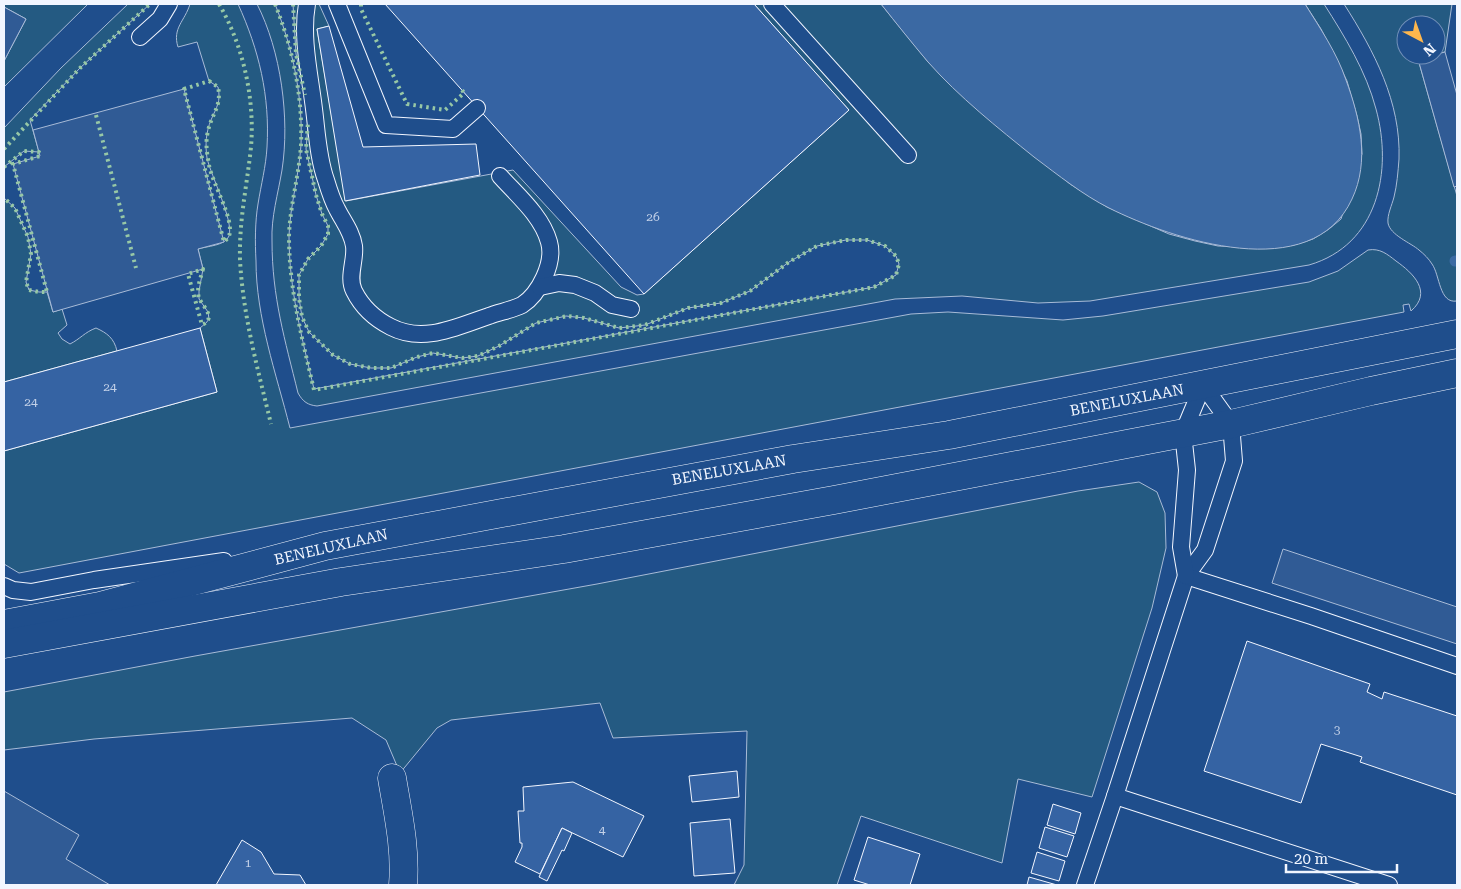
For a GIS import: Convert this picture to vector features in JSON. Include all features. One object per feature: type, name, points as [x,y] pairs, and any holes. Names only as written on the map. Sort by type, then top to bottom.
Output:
[{"type":"main road","name":"BENELUXLAAN","points":[[4,624],[100,606],[325,546],[793,459],[949,436],[1457,334]]},
{"type":"main road","points":[[4,644],[341,582],[564,549],[834,500],[1231,424],[1457,373]]},
{"type":"main road","points":[[392,778],[405,866],[403,885]]},
{"type":"lane","points":[[140,37],[160,19],[169,4]]},
{"type":"lane","points":[[307,4],[304,31],[319,148],[325,179],[336,208],[348,227],[354,247],[351,268],[352,289],[362,306],[392,328],[409,334],[425,335],[443,331],[522,304],[540,287],[548,267],[550,243],[540,221],[500,176]]},
{"type":"lane","points":[[338,4],[386,125],[453,129],[477,108]]},
{"type":"lane","points":[[772,4],[908,155]]},
{"type":"lane","points":[[540,287],[559,283],[575,285],[595,292],[612,305],[631,309]]},
{"type":"lane","points":[[1085,885],[1186,576],[1205,550],[1234,461],[1231,424],[1203,385]]},
{"type":"lane","points":[[1186,576],[1181,547],[1187,470],[1183,433],[1203,385]]},
{"type":"lane","points":[[4,586],[14,590],[31,592],[94,580],[325,546]]},
{"type":"lane","points":[[1186,576],[1457,666]]},
{"type":"lane","points":[[1114,796],[1389,885]]},
{"type":"shaded area","points":[[4,4],[88,4],[4,87],[4,61],[26,19],[4,7]]},
{"type":"shaded area","points":[[128,4],[150,4],[80,68],[30,120],[39,152],[24,151],[4,167],[4,128],[61,68]]},
{"type":"shaded area","points":[[190,4],[238,4],[252,39],[262,74],[267,110],[267,147],[256,225],[257,282],[263,324],[290,428],[911,314],[948,312],[1063,320],[1103,316],[1309,282],[1338,271],[1368,250],[1383,252],[1409,271],[1418,283],[1420,297],[1411,311],[1409,304],[1403,305],[1404,312],[19,573],[4,564],[4,451],[217,392],[200,328],[209,319],[208,312],[199,299],[203,269],[198,249],[224,242],[229,236],[230,229],[206,153],[208,129],[219,100],[218,87],[209,81],[197,42],[178,47],[178,30]]},
{"type":"shaded area","points":[[257,4],[275,4],[287,38],[296,73],[301,145],[289,236],[291,275],[297,313],[314,389],[874,287],[896,275],[899,264],[896,256],[885,246],[867,240],[846,240],[817,246],[789,262],[750,291],[721,303],[688,308],[645,325],[619,328],[584,318],[566,316],[536,323],[499,346],[478,356],[462,358],[433,353],[417,357],[391,368],[371,368],[350,364],[333,355],[309,332],[302,317],[299,298],[299,275],[308,259],[321,246],[328,234],[328,226],[316,195],[306,149],[308,125],[306,99],[296,54],[293,4],[319,4],[329,26],[317,29],[346,201],[513,170],[621,287],[637,295],[644,294],[849,110],[754,4],[881,4],[929,63],[1070,184],[1107,207],[1169,234],[1218,246],[1273,248],[1294,245],[1313,239],[1341,219],[1362,154],[1361,134],[1347,81],[1321,29],[1305,4],[1324,4],[1354,55],[1372,95],[1381,133],[1382,157],[1380,180],[1375,203],[1365,223],[1351,241],[1332,255],[1309,265],[1090,301],[1038,303],[962,296],[895,299],[314,406],[304,401],[298,393],[284,336],[274,281],[272,232],[284,150],[284,107],[278,63],[265,22]]},
{"type":"shaded area","points":[[881,4],[1305,4],[1338,60],[1359,124],[1362,155],[1361,170],[1352,199],[1333,226],[1306,242],[1274,249],[1240,248],[1203,242],[1136,220],[1099,203],[1080,191],[1034,157],[993,123],[940,75]]},
{"type":"shaded area","points":[[1344,4],[1452,4],[1446,45],[1446,15],[1396,15],[1396,65],[1420,65],[1457,196],[1457,301],[1451,301],[1443,294],[1431,262],[1415,247],[1397,235],[1388,223],[1396,188],[1399,159],[1398,138],[1395,117],[1384,78],[1366,40]]},
{"type":"shaded area","points":[[4,7],[26,19],[4,61]]},
{"type":"shaded area","points":[[1446,56],[1457,95],[1457,186],[1454,187],[1420,65],[1446,65]]},
{"type":"shaded area","points":[[184,89],[224,242],[198,249],[203,269],[53,312],[13,164],[40,156],[33,130]]},
{"type":"shaded area","points":[[4,198],[15,208],[28,237],[31,254],[26,282],[29,290],[47,292],[53,312],[62,309],[67,325],[58,333],[62,339],[70,344],[96,328],[110,336],[117,351],[4,382]]},
{"type":"shaded area","points":[[1139,482],[1157,492],[1165,513],[1166,548],[1152,608],[1092,797],[1018,779],[1002,863],[861,816],[837,885],[734,885],[744,865],[747,731],[613,738],[600,703],[451,720],[437,728],[400,773],[386,740],[352,718],[94,739],[4,750],[4,692],[597,584],[1078,491]]},
{"type":"shaded area","points":[[1283,549],[1457,607],[1457,644],[1272,583]]},
{"type":"shaded area","points":[[4,791],[79,835],[66,859],[110,885],[4,885]]},
{"type":"building","points":[[385,4],[754,4],[849,110],[644,294]]},
{"type":"building","points":[[329,26],[363,147],[476,144],[480,175],[345,201],[317,29]]},
{"type":"building","points":[[200,328],[217,392],[4,451],[4,382]]},
{"type":"building","points":[[1247,641],[1370,684],[1367,692],[1382,699],[1384,692],[1457,716],[1457,795],[1360,762],[1362,757],[1321,744],[1301,803],[1204,771]]},
{"type":"building","points":[[737,771],[739,797],[692,802],[689,776]]},
{"type":"building","points":[[573,782],[644,816],[623,857],[562,828],[540,874],[515,862],[522,847],[522,843],[520,843],[518,811],[524,811],[523,787]]},
{"type":"building","points":[[1053,804],[1081,813],[1075,834],[1047,825]]},
{"type":"building","points":[[730,819],[735,873],[694,876],[690,823]]},
{"type":"building","points":[[1045,827],[1074,836],[1067,857],[1039,848]]},
{"type":"building","points":[[562,828],[572,833],[547,881],[539,877]]},
{"type":"building","points":[[868,837],[920,854],[910,885],[870,885],[854,880]]},
{"type":"building","points":[[242,840],[261,852],[274,874],[300,875],[306,885],[216,885]]},
{"type":"building","points":[[1037,852],[1065,861],[1059,881],[1031,873]]},
{"type":"building","points":[[1029,877],[1057,885],[1027,885]]},
{"type":"hedge","points":[[4,149],[80,68],[150,4]]},
{"type":"hedge","points":[[219,4],[241,54],[249,91],[252,128],[251,147],[242,217],[240,260],[244,302],[271,424]]},
{"type":"hedge","points":[[275,4],[292,56],[300,109],[301,145],[289,236],[291,275],[297,313],[314,390],[874,287],[896,275],[899,264],[896,256],[885,246],[867,240],[846,240],[817,246],[789,262],[750,291],[721,303],[688,308],[645,325],[619,328],[584,318],[567,316],[536,323],[499,346],[478,356],[462,358],[433,353],[417,357],[391,368],[371,368],[350,364],[333,355],[309,332],[302,317],[299,298],[299,275],[308,259],[321,246],[328,234],[328,226],[316,195],[306,149],[308,122]]},
{"type":"hedge","points":[[293,4],[296,54],[305,95]]},
{"type":"hedge","points":[[361,4],[361,9],[407,104],[445,110],[464,93],[462,90]]},
{"type":"hedge","points":[[209,81],[218,87],[219,99],[208,131],[206,144],[211,173],[229,221],[229,236],[224,242],[184,89],[209,81]]},
{"type":"hedge","points":[[96,115],[136,268]]},
{"type":"hedge","points":[[4,167],[24,151],[39,152],[40,156],[13,164],[47,292],[29,290],[26,282],[31,254],[28,237],[15,208],[4,198]]},
{"type":"hedge","points":[[203,269],[198,294],[209,316],[202,325],[188,274],[203,269]]}]
